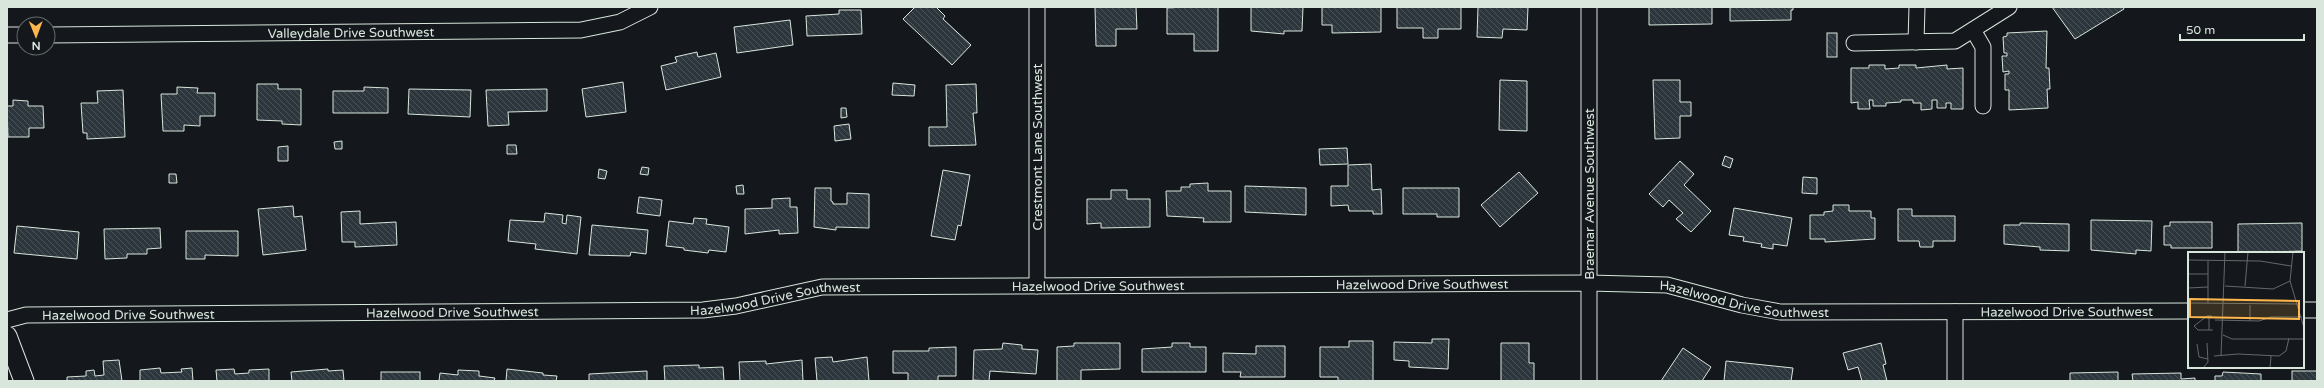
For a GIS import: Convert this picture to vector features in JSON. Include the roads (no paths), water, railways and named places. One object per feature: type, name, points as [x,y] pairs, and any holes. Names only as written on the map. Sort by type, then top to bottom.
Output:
[{"type":"street","name":"Valleydale Drive Southwest","points":[[56,35],[581,30],[620,22],[650,7]]},
{"type":"street","name":"Crestmont Lane Southwest","points":[[1037,7],[1038,286]]},
{"type":"street","name":"Braemar Avenue Southwest","points":[[1589,7],[1589,381]]},
{"type":"street","points":[[1916,7],[1916,42]]},
{"type":"street","points":[[1854,43],[1955,41],[2009,7]]},
{"type":"street","points":[[1973,30],[1983,47],[1983,106]]},
{"type":"street","name":"Hazelwood Drive Southwest","points":[[7,320],[26,315],[703,310],[736,306],[822,288],[1589,283],[1667,285],[1742,305],[1780,312],[2188,311]]},
{"type":"street","points":[[2304,310],[2317,310]]},
{"type":"street","points":[[1955,312],[1955,381]]},
{"type":"street","points":[[7,336],[24,381]]}]
